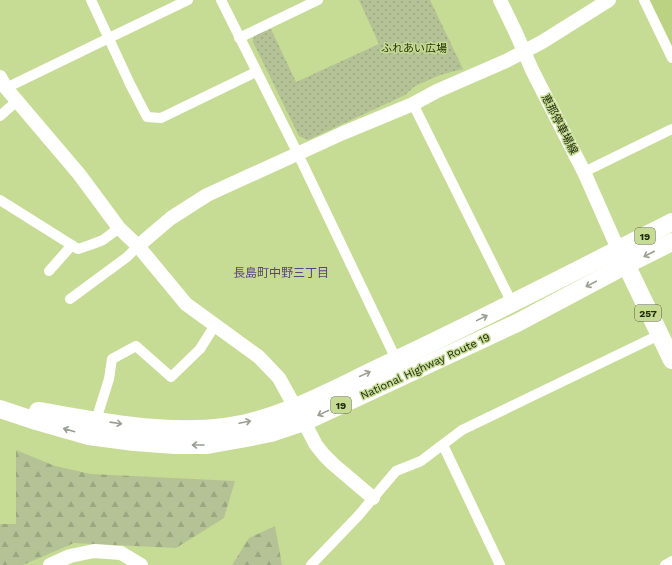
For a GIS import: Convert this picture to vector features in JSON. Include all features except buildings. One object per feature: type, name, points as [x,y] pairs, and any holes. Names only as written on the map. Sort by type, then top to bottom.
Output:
[{"type":"highway","name":"National Highway Route 19","points":[[0,402],[36,411],[136,426],[184,430],[224,427],[300,414],[517,323],[622,257],[672,222]]},
{"type":"highway","name":"National Highway Route 19","points":[[0,409],[89,436],[134,442],[175,445],[207,445],[271,433],[300,414],[396,359],[512,303],[622,257],[672,242]]},
{"type":"highway","name":"257","points":[[622,257],[665,339],[672,360]]},
{"type":"street","points":[[91,0],[147,117],[161,118],[256,72]]},
{"type":"street","points":[[188,0],[109,38],[2,84],[79,174],[119,228],[138,246],[186,304],[259,357],[279,378],[316,445],[324,455],[373,498]]},
{"type":"street","points":[[221,0],[298,154],[396,359]]},
{"type":"street","points":[[239,38],[318,0]]},
{"type":"street","name":"恵那停車場線","points":[[500,0],[524,52],[584,172],[622,257]]},
{"type":"street","points":[[70,299],[127,258],[138,246],[171,218],[207,195],[413,104],[437,91],[506,61],[542,42],[609,0]]},
{"type":"street","points":[[644,0],[672,58]]},
{"type":"street","points":[[0,116],[17,101]]},
{"type":"street","points":[[413,104],[512,303]]},
{"type":"street","points":[[584,172],[672,129]]},
{"type":"street","points":[[0,200],[78,249],[103,240],[119,228]]},
{"type":"street","points":[[49,271],[72,245]]},
{"type":"street","points":[[96,420],[109,379],[112,359],[136,346],[171,377],[200,349],[215,325]]},
{"type":"street","points":[[311,565],[358,516],[396,471],[421,461],[462,430],[665,339]]},
{"type":"street","points":[[443,445],[500,565]]},
{"type":"street","points":[[50,565],[70,556],[94,551],[121,553],[141,565]]},
{"type":"street","points":[[665,565],[672,562]]},
{"type":"shaded area","points":[[650,0],[672,0],[672,45]]},
{"type":"green space","name":"ふれあい広場","points":[[359,0],[430,0],[463,69],[440,75],[415,86],[405,95],[308,140],[299,136],[253,42],[254,35],[271,29],[296,82],[379,44]]},
{"type":"green space","points":[[16,450],[55,466],[91,474],[235,481],[224,518],[176,548],[74,543],[23,565],[0,565],[0,524],[16,524]]},
{"type":"green space","points":[[275,526],[282,565],[232,565],[249,538]]},
{"type":"district","name":"長島町中野三丁目","points":[[281,273]]}]
